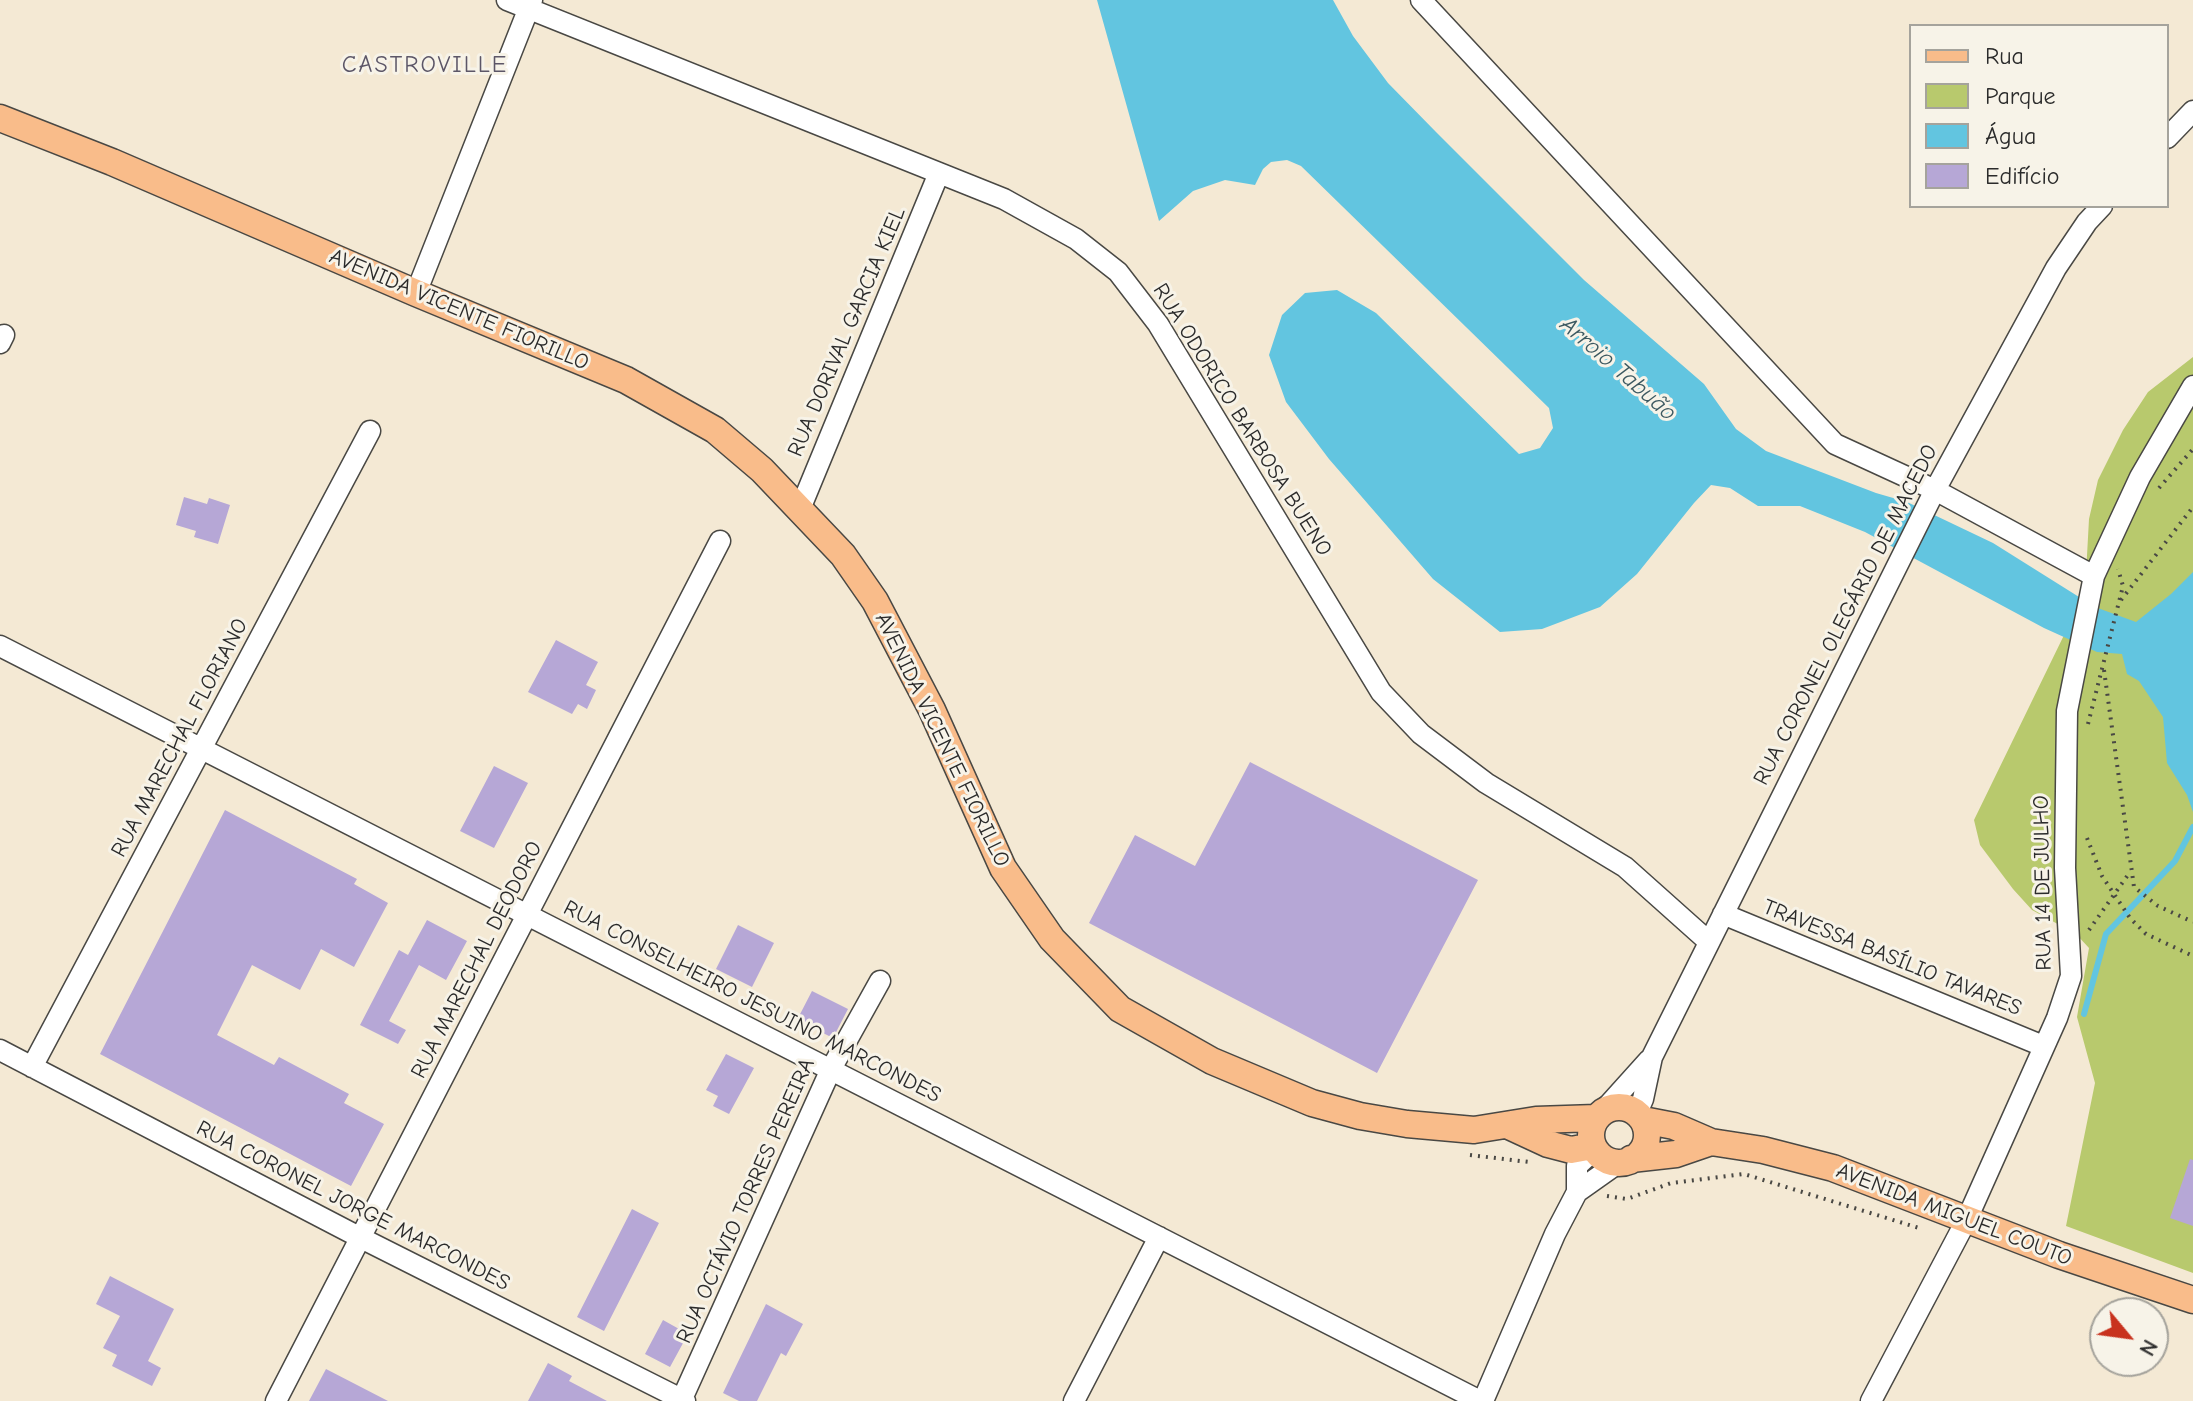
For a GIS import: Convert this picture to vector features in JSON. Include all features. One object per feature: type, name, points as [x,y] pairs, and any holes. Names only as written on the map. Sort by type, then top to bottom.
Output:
[{"type":"main road","name":"AVENIDA VICENTE FIORILLO","points":[[0,118],[112,162],[626,380],[715,430],[762,470],[843,555],[875,601],[932,710],[1003,868],[1052,939],[1120,1009],[1212,1061],[1312,1103],[1360,1116],[1474,1130],[1600,1114]]},
{"type":"main road","points":[[1621,1107],[1711,1142],[1684,1152],[1608,1161],[1594,1148],[1591,1134],[1600,1114],[1621,1107]]},
{"type":"main road","points":[[1625,1161],[1644,1147],[1646,1138],[1640,1116]]},
{"type":"main road","points":[[1507,1125],[1571,1150],[1594,1148]]},
{"type":"main road","name":"AVENIDA MIGUEL COUTO","points":[[1711,1142],[1763,1150],[1833,1168],[1961,1230],[2059,1255],[2193,1300]]},
{"type":"street","name":"RUA ODORICO BARBOSA BUENO","points":[[507,0],[530,4],[1004,199],[1064,232],[1118,272],[1158,324],[1381,692],[1421,734],[1486,783],[1625,867],[1709,942]]},
{"type":"street","points":[[1421,0],[1835,444],[1931,497],[2094,576]]},
{"type":"street","points":[[416,293],[530,4]]},
{"type":"street","points":[[2169,136],[2193,111]]},
{"type":"street","name":"RUA DORIVAL GARCIA KIEL","points":[[800,509],[939,173]]},
{"type":"street","name":"RUA CORONEL OLEGÁRIO DE MACEDO","points":[[1652,1057],[1931,497],[2056,268],[2100,208]]},
{"type":"street","name":"RUA 14 DE JULHO","points":[[1871,1401],[1961,1230],[2057,1018],[2071,976],[2065,868],[2067,711],[2094,576],[2140,477],[2193,386]]},
{"type":"street","name":"RUA MARECHAL FLORIANO","points":[[32,1067],[370,431]]},
{"type":"street","name":"RUA MARECHAL DEODORO","points":[[276,1401],[720,541]]},
{"type":"street","name":"RUA CONSELHEIRO JESUINO MARCONDES","points":[[0,646],[1482,1401]]},
{"type":"street","name":"TRAVESSA BASÍLIO TAVARES","points":[[1723,914],[2043,1046]]},
{"type":"street","name":"RUA OCTÁVIO TORRES PEREIRA","points":[[683,1401],[831,1069],[880,981]]},
{"type":"street","name":"RUA CORONEL JORGE MARCONDES","points":[[0,1050],[683,1401]]},
{"type":"street","points":[[1600,1114],[1652,1057]]},
{"type":"street","points":[[1640,1116],[1652,1057]]},
{"type":"street","points":[[1482,1401],[1555,1234],[1577,1192],[1577,1166],[1594,1148]]},
{"type":"street","points":[[1577,1192],[1625,1161]]},
{"type":"street","points":[[1074,1401],[1159,1237]]},
{"type":"path","points":[[2088,727],[2119,603],[2193,507]]},
{"type":"path","points":[[2103,668],[2134,887],[2158,906],[2193,922]]},
{"type":"path","points":[[2086,831],[2088,844],[2102,876],[2130,918],[2146,934],[2193,956]]},
{"type":"path","points":[[2072,955],[2132,870]]},
{"type":"path","points":[[1469,1154],[1543,1164]]},
{"type":"path","points":[[1577,1192],[1627,1199],[1671,1183],[1744,1174],[1961,1230]]},
{"type":"green space","points":[[2193,357],[2193,1273],[2066,1226],[2095,1083],[2077,1017],[2089,948],[2076,934],[2032,910],[2013,889],[1980,845],[1974,820],[2085,592],[2089,519],[2098,480],[2123,430],[2148,392]]},
{"type":"water","name":"Arroio Tabuão","points":[[1097,0],[1333,0],[1353,36],[1388,83],[1584,280],[1704,384],[1736,429],[1766,451],[1907,502],[1993,543],[2095,607],[2136,622],[2193,572],[2193,812],[2187,795],[2167,763],[2163,717],[2139,681],[2127,674],[2122,654],[2097,652],[2044,628],[1865,532],[1800,506],[1758,506],[1730,488],[1711,485],[1637,574],[1600,607],[1542,629],[1500,632],[1433,579],[1329,459],[1286,402],[1269,355],[1282,315],[1305,293],[1337,290],[1376,313],[1519,454],[1540,448],[1553,428],[1549,408],[1301,166],[1287,160],[1271,162],[1263,169],[1255,185],[1225,180],[1193,191],[1159,221]]},
{"type":"building","points":[[184,497],[207,504],[209,498],[230,505],[218,544],[194,537],[196,531],[176,525]]},
{"type":"building","points":[[556,640],[598,662],[586,685],[596,690],[587,709],[578,704],[572,714],[528,692]]},
{"type":"building","points":[[1250,762],[1478,880],[1377,1073],[1089,923],[1135,835],[1195,866]]},
{"type":"building","points":[[494,766],[528,783],[494,848],[460,831]]},
{"type":"building","points":[[225,810],[357,879],[354,884],[388,903],[354,967],[321,949],[300,990],[252,965],[217,1035],[274,1065],[279,1057],[349,1094],[344,1103],[384,1124],[351,1186],[100,1054]]},
{"type":"building","points":[[427,920],[467,941],[446,980],[419,965],[389,1021],[406,1030],[398,1044],[360,1025],[399,950],[408,955]]},
{"type":"building","points":[[738,925],[774,943],[752,987],[716,969]]},
{"type":"building","points":[[812,991],[848,1009],[833,1038],[797,1020]]},
{"type":"building","points":[[726,1054],[754,1068],[729,1114],[713,1106],[718,1096],[706,1090]]},
{"type":"building","points":[[2190,1159],[2193,1160],[2193,1226],[2170,1218]]},
{"type":"building","points":[[632,1209],[659,1223],[604,1331],[577,1317]]},
{"type":"building","points":[[110,1276],[174,1309],[148,1361],[161,1368],[152,1386],[112,1366],[117,1355],[103,1348],[120,1316],[96,1304]]},
{"type":"building","points":[[766,1304],[803,1324],[786,1356],[781,1353],[757,1401],[739,1401],[723,1393]]},
{"type":"building","points":[[663,1320],[688,1334],[670,1367],[645,1354]]},
{"type":"building","points":[[548,1363],[572,1376],[569,1381],[607,1401],[528,1401]]},
{"type":"building","points":[[326,1369],[388,1401],[309,1401]]},
{"type":"waterway","points":[[2084,1014],[2106,934],[2175,861],[2193,827]]},
{"type":"district","name":"CASTROVILLE","points":[[425,65]]}]
